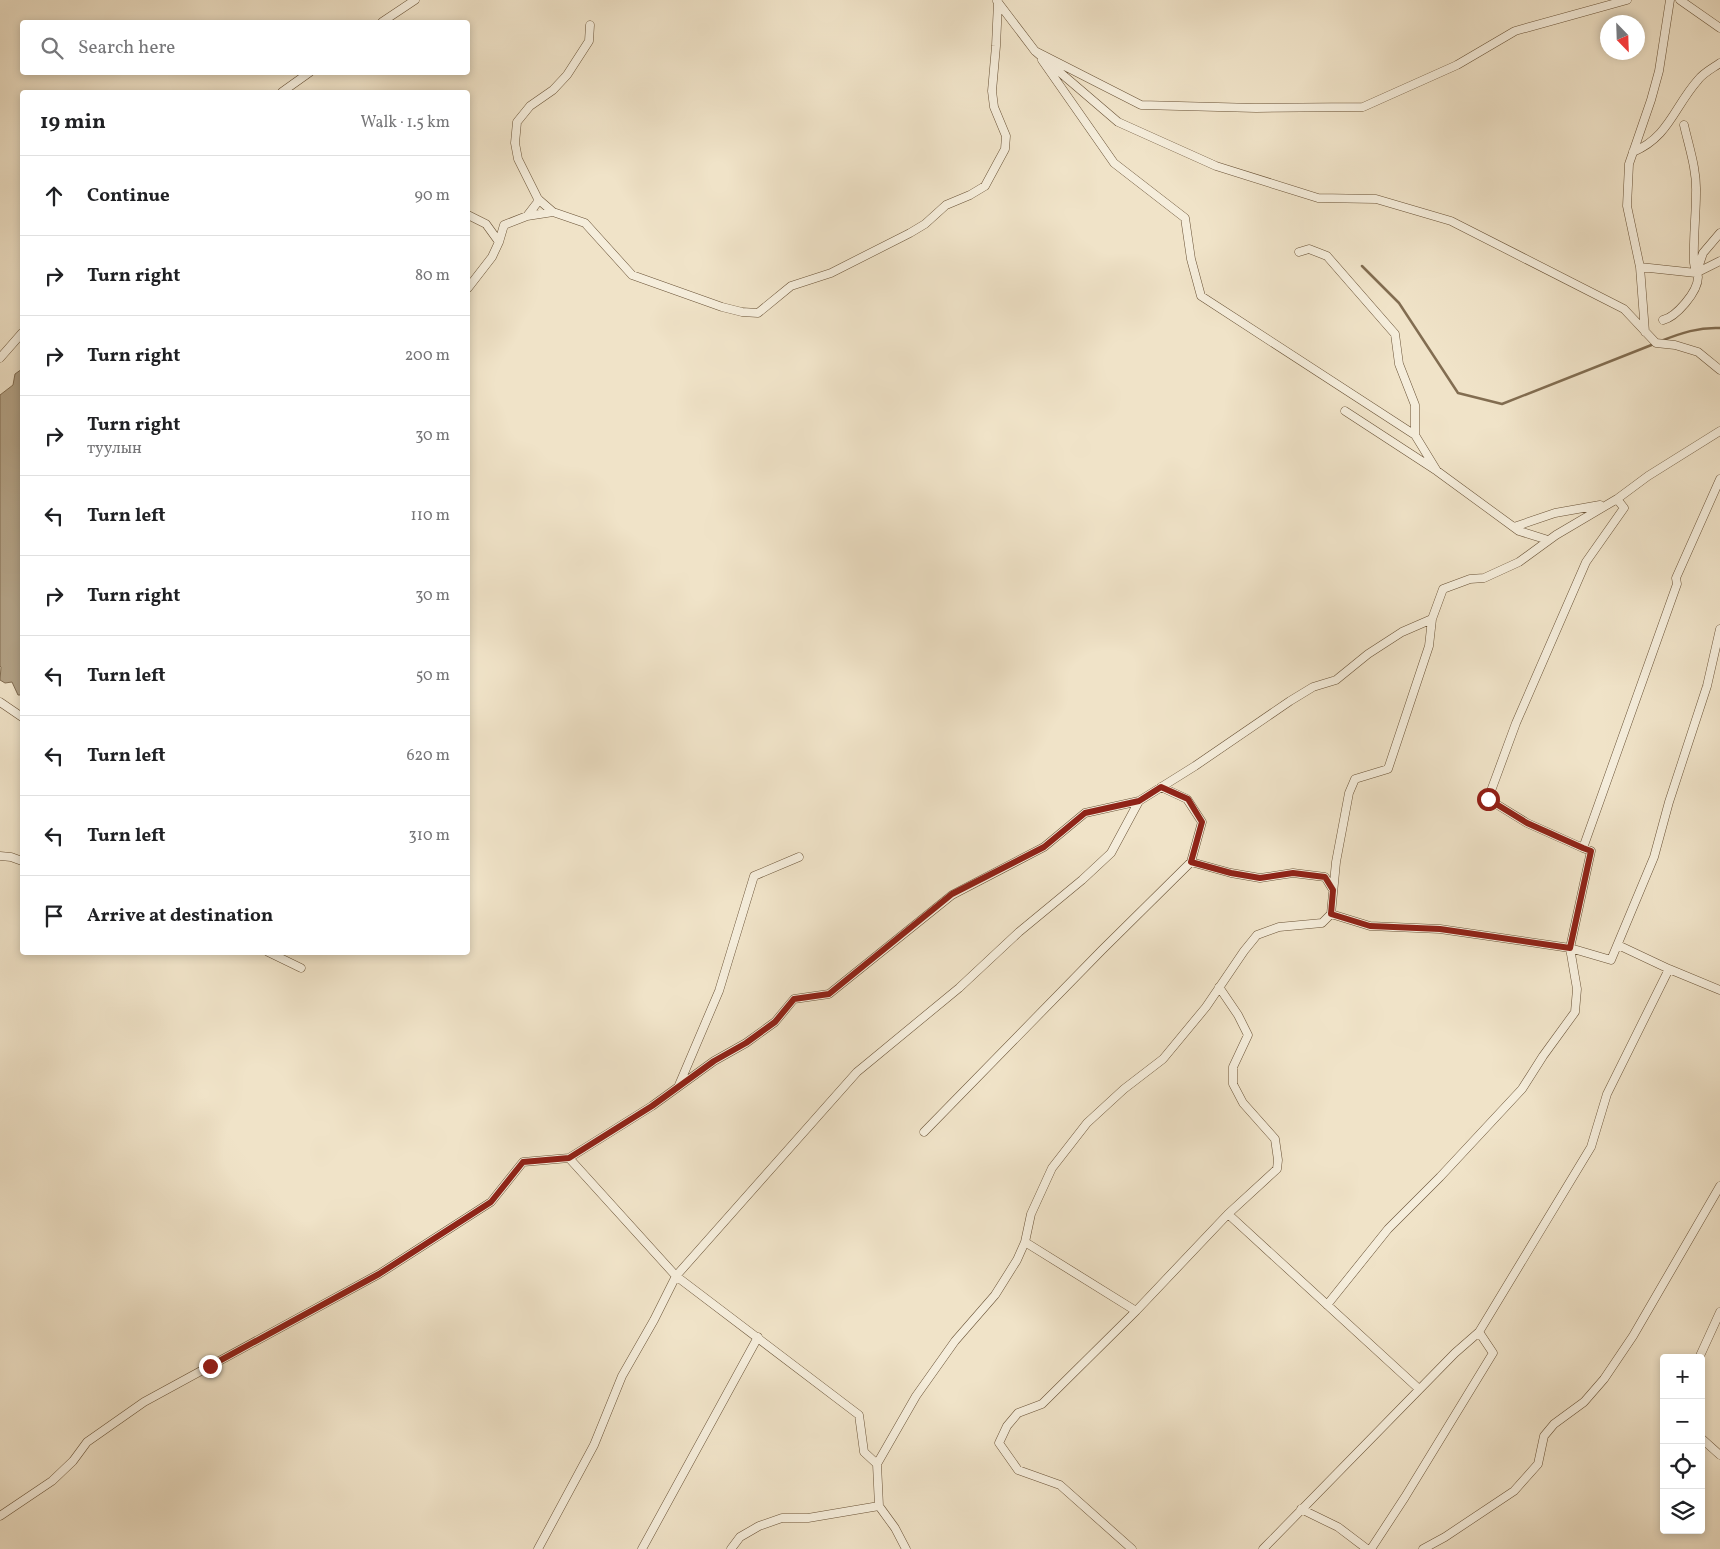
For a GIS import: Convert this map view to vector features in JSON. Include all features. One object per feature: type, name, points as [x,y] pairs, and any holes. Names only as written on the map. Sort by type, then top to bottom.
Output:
[{"type":"street","points":[[385,20],[415,0]]},
{"type":"street","points":[[1035,51],[1141,105],[1256,108],[1363,107],[1457,65],[1515,31],[1628,0]]},
{"type":"street","points":[[1645,332],[1640,266],[1627,206],[1629,164],[1659,71],[1670,0]]},
{"type":"street","points":[[1680,0],[1720,28]]},
{"type":"street","points":[[997,1],[1035,51],[1114,163],[1185,218],[1201,296],[1415,435],[1437,471]]},
{"type":"street","points":[[590,25],[589,41],[567,75],[553,90],[530,106],[517,122],[515,143],[518,159],[538,199],[553,212],[585,223],[632,275],[722,308],[758,313],[791,286],[831,273],[910,233],[925,224],[946,205],[985,186],[1005,149],[1006,136],[994,108],[992,91],[997,1]]},
{"type":"street","points":[[1035,51],[1118,122],[1216,166],[1318,198],[1376,199],[1452,221],[1624,309],[1656,343],[1675,345],[1698,352],[1720,370]]},
{"type":"street","points":[[1633,152],[1651,142],[1665,130],[1681,102],[1699,78],[1720,63]]},
{"type":"street","points":[[285,90],[306,75]]},
{"type":"street","points":[[1663,320],[1670,318],[1686,302],[1694,292],[1698,277],[1694,266],[1693,240],[1696,192],[1695,172],[1684,125]]},
{"type":"street","points":[[527,216],[538,199]]},
{"type":"street","points":[[470,216],[486,224],[504,226],[527,216],[553,212]]},
{"type":"street","points":[[486,224],[499,242]]},
{"type":"street","points":[[470,285],[492,257],[504,226]]},
{"type":"street","points":[[1696,273],[1703,253],[1720,233]]},
{"type":"street","points":[[1299,252],[1309,249],[1327,256],[1395,334],[1399,364],[1415,405],[1415,435]]},
{"type":"street","points":[[1640,266],[1696,273],[1720,261]]},
{"type":"street","points":[[0,358],[20,335]]},
{"type":"street","points":[[1345,411],[1437,471],[1519,531],[1548,540]]},
{"type":"street","points":[[906,1549],[895,1528],[879,1506],[877,1464],[916,1396],[955,1341],[995,1296],[1017,1260],[1025,1242],[1031,1214],[1052,1168],[1087,1123],[1124,1089],[1163,1060],[1206,1007],[1257,935],[1279,927],[1322,922],[1331,914],[1336,862],[1349,793],[1355,779],[1388,769],[1429,646],[1432,619],[1443,589],[1470,580],[1484,578],[1519,562],[1548,540],[1617,499],[1648,476],[1720,431]]},
{"type":"street","points":[[1583,848],[1677,584],[1676,578],[1720,479]]},
{"type":"street","points":[[1328,1305],[1388,1229],[1440,1177],[1522,1089],[1575,1012],[1577,989],[1570,948],[1591,851],[1527,823],[1488,799],[1516,723],[1586,562],[1624,508],[1617,499]]},
{"type":"street","points":[[1514,527],[1555,513],[1607,504]]},
{"type":"street","points":[[0,1516],[52,1480],[73,1461],[87,1442],[144,1402],[379,1274],[491,1202],[523,1162],[569,1158],[652,1106],[714,1061],[746,1043],[775,1022],[794,999],[829,994],[952,894],[1044,847],[1085,813],[1139,801],[1290,701],[1313,687],[1336,680],[1368,654],[1402,632],[1432,619]]},
{"type":"street","points":[[1331,914],[1370,926],[1440,929],[1570,948],[1611,960],[1654,857],[1669,802],[1707,686],[1720,629]]},
{"type":"street","points":[[0,702],[20,716]]},
{"type":"street","points":[[924,1132],[1191,862],[1202,822],[1188,799],[1161,787]]},
{"type":"street","points":[[538,1549],[594,1445],[622,1376],[654,1320],[676,1276],[857,1072],[960,988],[1020,932],[1111,853],[1139,801]]},
{"type":"street","points":[[0,856],[20,860]]},
{"type":"street","points":[[679,1087],[718,992],[754,876],[799,857]]},
{"type":"street","points":[[1191,862],[1231,873],[1260,878],[1293,873],[1325,877],[1333,890]]},
{"type":"street","points":[[1618,944],[1669,969],[1719,987]]},
{"type":"street","points":[[274,955],[301,968]]},
{"type":"street","points":[[1263,1549],[1454,1353],[1479,1332],[1591,1147],[1607,1094],[1669,969]]},
{"type":"street","points":[[1132,1549],[1060,1485],[1018,1470],[999,1443],[1007,1426],[1018,1413],[1042,1404],[1136,1311],[1228,1214],[1277,1169],[1278,1160],[1275,1139],[1243,1103],[1233,1084],[1233,1067],[1242,1052],[1248,1036],[1238,1015],[1219,987]]},
{"type":"street","points":[[569,1158],[676,1276],[859,1415],[864,1452],[877,1464]]},
{"type":"street","points":[[1423,1549],[1445,1537],[1514,1491],[1538,1464],[1544,1436],[1554,1424],[1584,1402],[1604,1378],[1633,1336],[1720,1186]]},
{"type":"street","points":[[1228,1214],[1419,1389]]},
{"type":"street","points":[[1025,1242],[1136,1311]]},
{"type":"street","points":[[1701,1354],[1720,1312]]},
{"type":"street","points":[[1301,1509],[1338,1527],[1369,1549],[1405,1497],[1493,1353],[1479,1332]]},
{"type":"street","points":[[642,1549],[758,1337]]},
{"type":"street","points":[[1705,1442],[1720,1455]]},
{"type":"street","points":[[731,1549],[740,1537],[759,1526],[782,1518],[808,1518],[879,1506]]},
{"type":"shaded area","points":[[20,370],[20,695],[18,695],[12,682],[5,683],[0,680],[0,395],[13,385],[15,374]]},
{"type":"waterway","points":[[1362,266],[1399,303],[1458,393],[1502,404],[1654,344]]},
{"type":"waterway","points":[[1661,341],[1690,331],[1720,328]]},
{"type":"route","points":[[210,1366],[379,1274],[491,1202],[523,1162],[569,1158],[652,1106],[714,1061],[746,1043],[775,1022],[794,999],[829,994],[952,894],[1044,847],[1085,813],[1139,801],[1161,787],[1188,799],[1202,822],[1191,862],[1231,873],[1260,878],[1293,873],[1325,877],[1333,890],[1331,914],[1370,926],[1440,929],[1570,948],[1591,851],[1527,823],[1488,799]]}]
